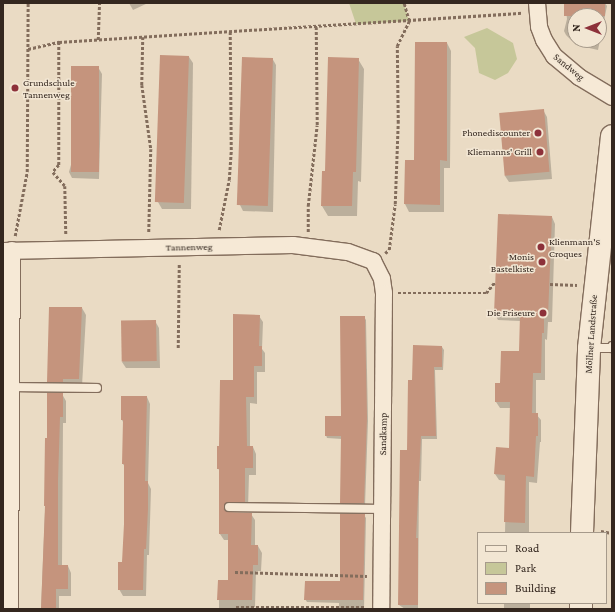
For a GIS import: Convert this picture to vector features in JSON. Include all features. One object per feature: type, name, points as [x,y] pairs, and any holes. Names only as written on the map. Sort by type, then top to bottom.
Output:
[{"type":"main road","name":"Möllner Landstraße","points":[[582,532],[589,348],[612,136]]},
{"type":"street","name":"Sandweg","points":[[537,8],[539,27],[544,40],[554,56],[579,77],[612,97]]},
{"type":"street","name":"Tannenweg","points":[[7,250],[293,246],[348,252],[373,261]]},
{"type":"street","points":[[7,250],[11,387],[7,483],[10,609]]},
{"type":"street","name":"Sandkamp","points":[[373,261],[382,280],[384,293],[380,576],[381,608]]},
{"type":"lane","points":[[589,348],[611,348],[612,346]]},
{"type":"lane","points":[[11,387],[97,388]]},
{"type":"lane","points":[[229,507],[382,509]]},
{"type":"path","points":[[7,250],[28,172],[28,3]]},
{"type":"path","points":[[98,40],[99,3]]},
{"type":"path","points":[[373,261],[389,250],[397,167],[398,46],[409,20],[404,3]]},
{"type":"path","points":[[28,49],[59,42],[316,27],[537,8]]},
{"type":"path","points":[[307,247],[308,206],[317,125],[316,27]]},
{"type":"path","points":[[216,247],[229,180],[231,150],[230,32]]},
{"type":"path","points":[[143,37],[142,85],[151,149],[148,248]]},
{"type":"path","points":[[59,42],[59,165],[53,172],[65,186],[66,249]]},
{"type":"path","points":[[178,348],[180,247]]},
{"type":"path","points":[[384,293],[486,293],[495,282]]},
{"type":"path","points":[[550,284],[595,286]]},
{"type":"path","points":[[235,572],[380,576]]},
{"type":"path","points":[[236,607],[381,608]]},
{"type":"green space","points":[[349,3],[404,3],[409,21],[356,24]]},
{"type":"green space","points":[[487,28],[513,43],[517,59],[508,73],[495,80],[479,73],[475,48],[464,37]]},
{"type":"building","points":[[564,3],[605,3],[605,8],[567,8],[567,16],[564,16]]},
{"type":"building","points":[[415,42],[447,42],[447,161],[440,160],[440,205],[404,204],[405,160],[414,160]]},
{"type":"building","points":[[160,55],[189,56],[184,203],[155,202]]},
{"type":"building","points":[[242,57],[273,58],[268,206],[237,205]]},
{"type":"building","points":[[328,57],[359,58],[356,172],[353,172],[352,206],[321,206],[322,171],[325,171]]},
{"type":"building","points":[[71,66],[99,66],[99,172],[71,172]]},
{"type":"building","points":[[544,109],[549,172],[505,176],[499,113]]},
{"type":"building","points":[[498,214],[552,216],[548,316],[544,316],[541,373],[533,373],[532,413],[538,413],[538,436],[536,436],[534,477],[526,476],[525,523],[504,522],[505,475],[494,474],[496,447],[509,448],[510,402],[495,402],[495,383],[500,383],[501,351],[519,351],[520,315],[494,314]]},
{"type":"building","points":[[49,307],[82,307],[79,379],[63,379],[63,382],[47,382]]},
{"type":"building","points":[[233,314],[260,315],[259,346],[262,346],[262,366],[254,366],[254,397],[246,397],[247,446],[253,446],[253,468],[245,468],[245,502],[229,502],[224,507],[224,510],[229,512],[252,513],[251,545],[258,545],[258,565],[253,565],[252,600],[217,600],[218,580],[228,580],[228,534],[219,534],[219,469],[217,469],[217,446],[219,446],[220,380],[233,380]]},
{"type":"building","points":[[340,316],[365,316],[367,417],[364,503],[340,503],[341,436],[325,436],[325,416],[341,416]]},
{"type":"building","points":[[156,320],[157,361],[122,362],[121,321]]},
{"type":"building","points":[[413,345],[442,346],[442,367],[434,367],[436,436],[421,436],[416,538],[418,538],[418,605],[398,605],[400,450],[407,450],[408,380],[412,380]]},
{"type":"building","points":[[47,393],[63,393],[63,417],[60,417],[58,481],[58,565],[68,565],[68,589],[56,589],[56,609],[41,609],[45,506],[45,438],[47,438]]},
{"type":"building","points":[[121,396],[147,396],[145,481],[148,481],[148,509],[146,549],[144,549],[143,590],[118,590],[118,562],[122,562],[124,524],[124,464],[122,464],[123,420],[121,420]]},
{"type":"building","points":[[340,514],[365,514],[363,600],[304,600],[305,581],[340,581]]},
{"type":"place","name":"Grundschule Tannenweg","points":[[15,88]]},
{"type":"place","name":"Phonediscounter","points":[[538,133]]},
{"type":"place","name":"Kliemanns' Grill","points":[[540,152]]},
{"type":"place","name":"Klienmann'S Croques","points":[[541,247]]},
{"type":"place","name":"Monis Bastelkiste","points":[[542,262]]},
{"type":"place","name":"Die Friseure","points":[[543,313]]}]
